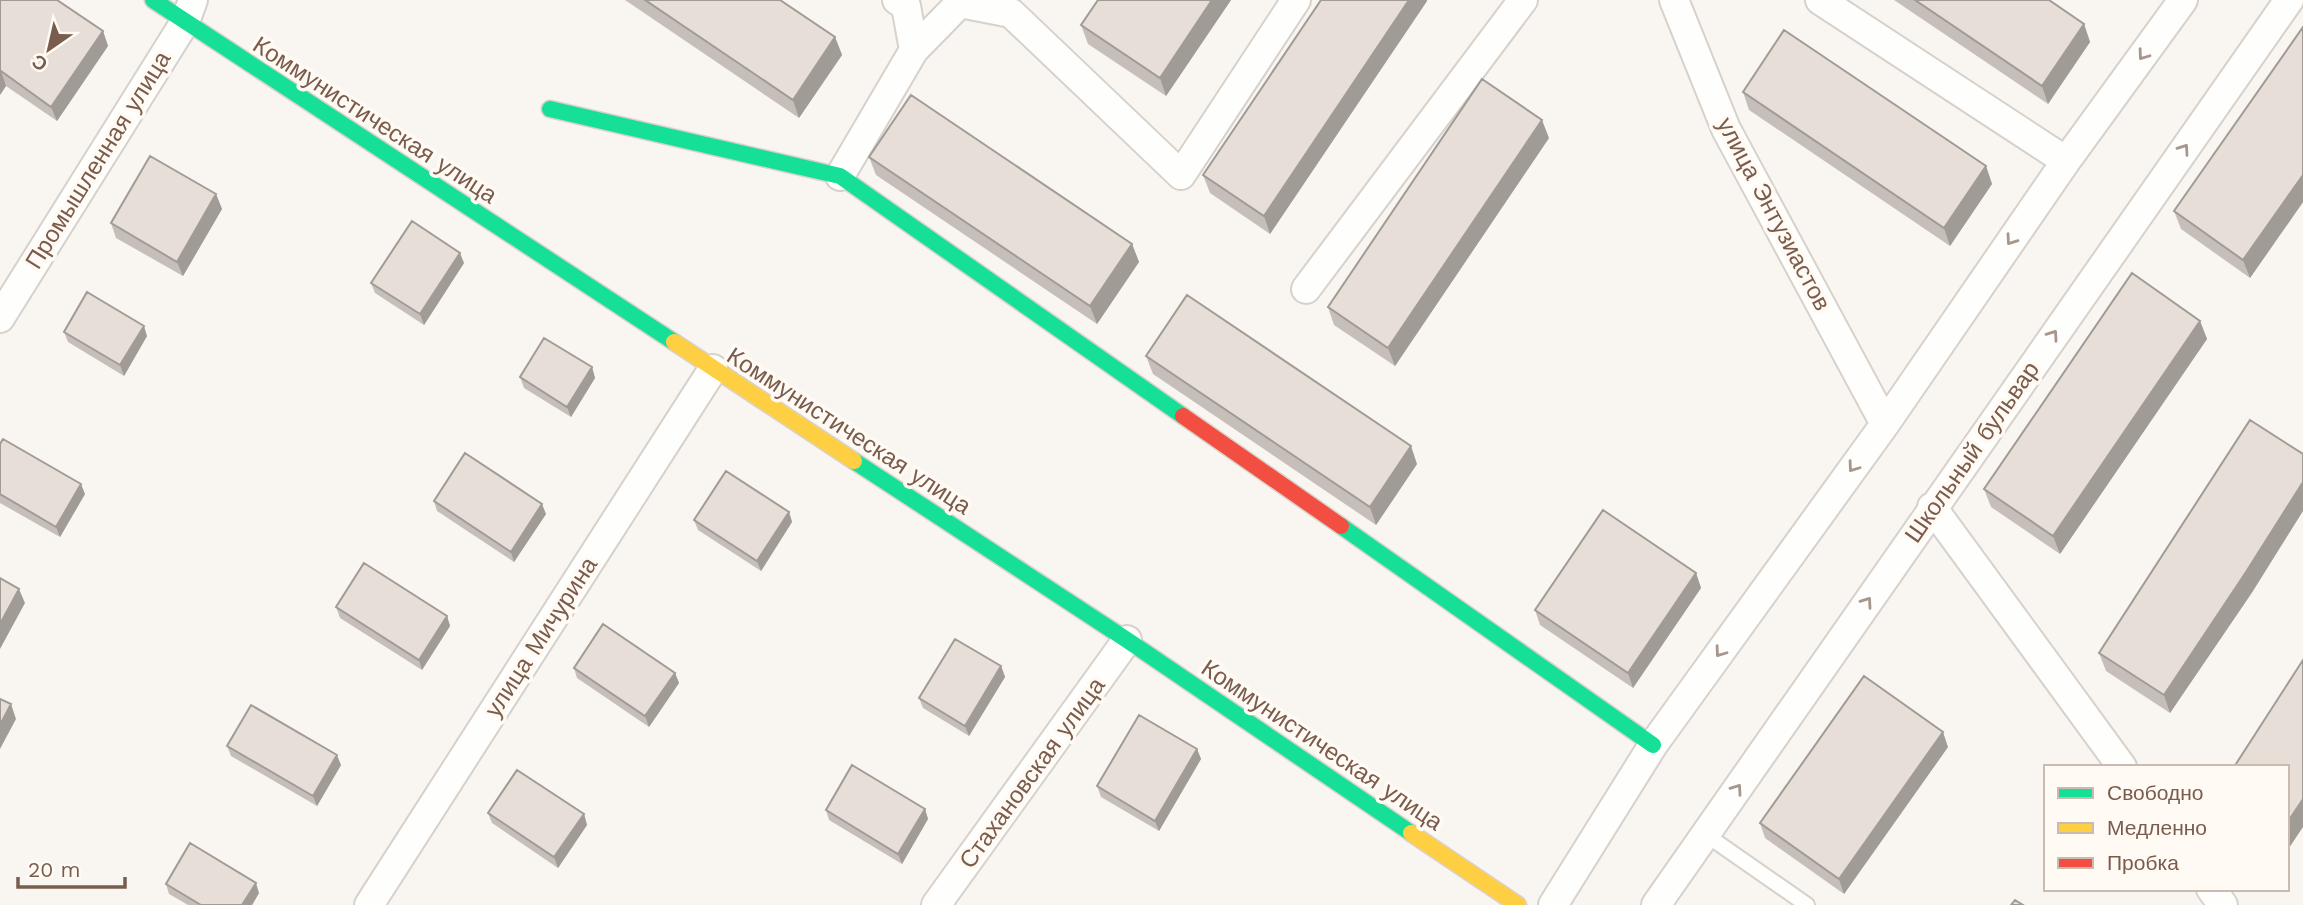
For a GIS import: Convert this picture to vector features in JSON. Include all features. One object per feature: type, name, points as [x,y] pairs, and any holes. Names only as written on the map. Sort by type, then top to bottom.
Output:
[{"type":"street","name":"Коммунистическая улица","points":[[153,0],[189,11],[713,369],[1128,640],[1518,905]]},
{"type":"street","points":[[897,0],[906,6],[914,50]]},
{"type":"street","points":[[840,176],[914,50],[960,3],[1014,7],[1181,175],[1296,0]]},
{"type":"street","points":[[1306,289],[1523,0]]},
{"type":"street","name":"улица Энтузиастов","points":[[1674,0],[1726,129],[1885,424]]},
{"type":"street","points":[[1820,0],[2066,160]]},
{"type":"street","points":[[1552,905],[1653,745],[1885,424],[2066,160],[2183,0]]},
{"type":"street","name":"Школьный бульвар","points":[[1656,905],[2290,0]]},
{"type":"street","name":"Промышленная улица","points":[[0,317],[189,11]]},
{"type":"street","points":[[550,109],[840,176],[1653,745]]},
{"type":"street","name":"улица Мичурина","points":[[369,905],[713,369]]},
{"type":"street","points":[[1932,508],[2121,765]]},
{"type":"street","name":"Стахановская улица","points":[[936,905],[1128,640]]},
{"type":"lane","points":[[1705,834],[1807,905]]},
{"type":"building","points":[[0,0],[57,0],[103,31],[51,107],[0,72]]},
{"type":"building","points":[[645,0],[780,0],[835,37],[793,100]]},
{"type":"building","points":[[1098,0],[1212,0],[1160,78],[1081,25]]},
{"type":"building","points":[[1321,0],[1409,0],[1264,216],[1203,175]]},
{"type":"building","points":[[1915,0],[2049,0],[2084,24],[2042,86]]},
{"type":"building","points":[[2303,27],[2303,175],[2243,260],[2174,211]]},
{"type":"building","points":[[1784,30],[1986,166],[1944,228],[1743,92]]},
{"type":"building","points":[[1482,79],[1542,120],[1388,348],[1328,307]]},
{"type":"building","points":[[911,95],[1132,244],[1090,306],[869,157]]},
{"type":"building","points":[[150,156],[216,194],[177,262],[111,223]]},
{"type":"building","points":[[412,221],[460,253],[420,314],[371,283]]},
{"type":"building","points":[[2132,273],[2200,321],[2053,536],[1984,489]]},
{"type":"building","points":[[87,292],[144,326],[120,365],[64,332]]},
{"type":"building","points":[[1187,295],[1411,446],[1370,507],[1146,356]]},
{"type":"building","points":[[544,338],[592,367],[567,407],[520,377]]},
{"type":"building","points":[[2250,420],[2303,454],[2303,482],[2164,695],[2099,653]]},
{"type":"building","points":[[3,439],[81,484],[56,527],[0,494],[0,444]]},
{"type":"building","points":[[465,453],[542,504],[511,552],[434,501]]},
{"type":"building","points":[[726,471],[789,512],[757,561],[694,520]]},
{"type":"building","points":[[1603,510],[1696,573],[1628,673],[1535,610]]},
{"type":"building","points":[[364,563],[447,616],[419,660],[336,607]]},
{"type":"building","points":[[0,578],[19,589],[0,624]]},
{"type":"building","points":[[603,624],[675,673],[645,716],[574,668]]},
{"type":"building","points":[[955,639],[1001,666],[965,726],[919,698]]},
{"type":"building","points":[[2303,660],[2303,799],[2289,820],[2289,765],[2235,765]]},
{"type":"building","points":[[1864,676],[1943,732],[1839,879],[1760,823]]},
{"type":"building","points":[[0,699],[11,704],[0,725]]},
{"type":"building","points":[[251,705],[337,755],[313,796],[227,746]]},
{"type":"building","points":[[1139,715],[1197,749],[1155,821],[1097,786]]},
{"type":"building","points":[[852,765],[925,809],[898,854],[826,810]]},
{"type":"building","points":[[517,770],[584,814],[554,857],[488,813]]},
{"type":"building","points":[[190,843],[256,883],[242,905],[201,905],[166,884]]},
{"type":"traffic: fast","points":[[153,0],[674,342]]},
{"type":"traffic: fast","points":[[550,109],[840,176],[1183,416]]},
{"type":"traffic: fast","points":[[854,461],[1127,640],[1411,833]]},
{"type":"traffic: fast","points":[[1341,526],[1653,745]]},
{"type":"traffic: slow","points":[[674,342],[854,461]]},
{"type":"traffic: slow","points":[[1411,833],[1518,905]]},
{"type":"traffic: jam","points":[[1183,416],[1341,526]]}]
